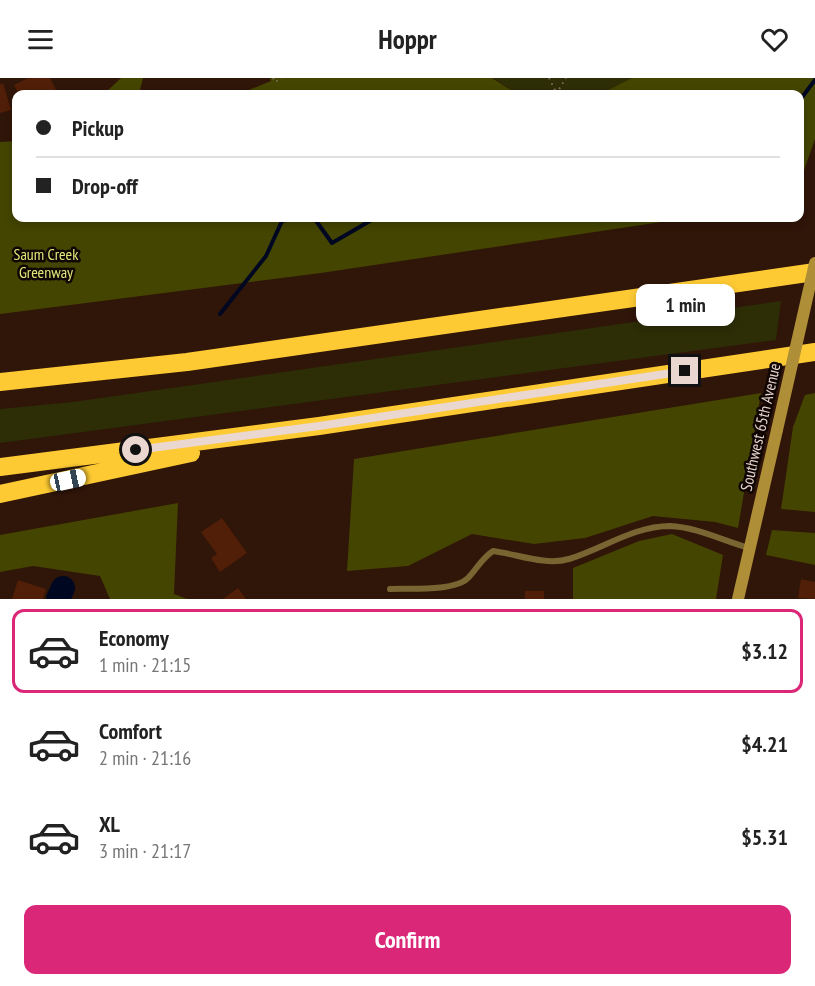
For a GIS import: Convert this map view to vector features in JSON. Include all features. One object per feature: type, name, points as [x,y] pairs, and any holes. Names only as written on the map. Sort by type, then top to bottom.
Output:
[{"type":"highway","points":[[0,382],[231,356],[815,272]]},
{"type":"highway","points":[[0,467],[319,426],[815,352]]},
{"type":"highway","points":[[0,494],[319,426]]},
{"type":"main road","name":"Southwest 65th Avenue","points":[[738,599],[815,263]]},
{"type":"lane","points":[[390,589],[456,586],[468,579],[480,560],[492,551],[546,561],[569,559],[603,544],[645,530],[667,526],[682,527],[750,548]]},
{"type":"path","points":[[273,78],[274,82],[282,78]]},
{"type":"shaded area","points":[[493,78],[632,78],[608,90],[511,90]]},
{"type":"shaded area","points":[[781,301],[776,340],[0,443],[0,409],[73,402]]},
{"type":"green space","points":[[121,78],[143,78],[140,90],[108,90]]},
{"type":"green space","points":[[270,78],[492,78],[511,90],[249,90],[271,81]]},
{"type":"green space","points":[[632,78],[815,78],[815,139],[804,171],[804,90],[608,90]]},
{"type":"green space","name":"Saum Creek Greenway","points":[[12,141],[12,222],[661,222],[321,273],[0,314],[0,142]]},
{"type":"green space","points":[[761,393],[738,528],[715,522],[653,516],[585,538],[534,544],[472,534],[408,566],[347,571],[354,459]]},
{"type":"green space","points":[[815,393],[815,512],[781,509],[793,427],[805,395]]},
{"type":"green space","points":[[178,503],[174,594],[187,599],[110,599],[100,576],[33,566],[0,572],[0,535]]},
{"type":"green space","points":[[772,530],[815,533],[815,565],[766,555]]},
{"type":"green space","points":[[672,534],[723,555],[716,599],[573,599],[573,568],[639,541]]},
{"type":"building","points":[[28,78],[50,78],[56,90],[17,90],[14,85]]},
{"type":"building","points":[[3,83],[11,110],[0,113],[0,84]]},
{"type":"building","points":[[222,518],[247,553],[220,572],[211,558],[217,554],[201,532]]},
{"type":"building","points":[[801,579],[815,582],[815,599],[798,598]]},
{"type":"building","points":[[18,580],[46,589],[43,599],[12,599]]},
{"type":"building","points":[[238,588],[246,599],[223,599]]},
{"type":"building","points":[[525,591],[544,591],[544,599],[525,599]]},
{"type":"waterway","points":[[804,95],[815,80]]},
{"type":"waterway","points":[[220,314],[266,256],[282,222]]},
{"type":"waterway","points":[[317,222],[332,243],[368,222]]},
{"type":"waterway","points":[[58,599],[63,588]]},
{"type":"route","points":[[136,450],[319,426],[685,371]]}]
